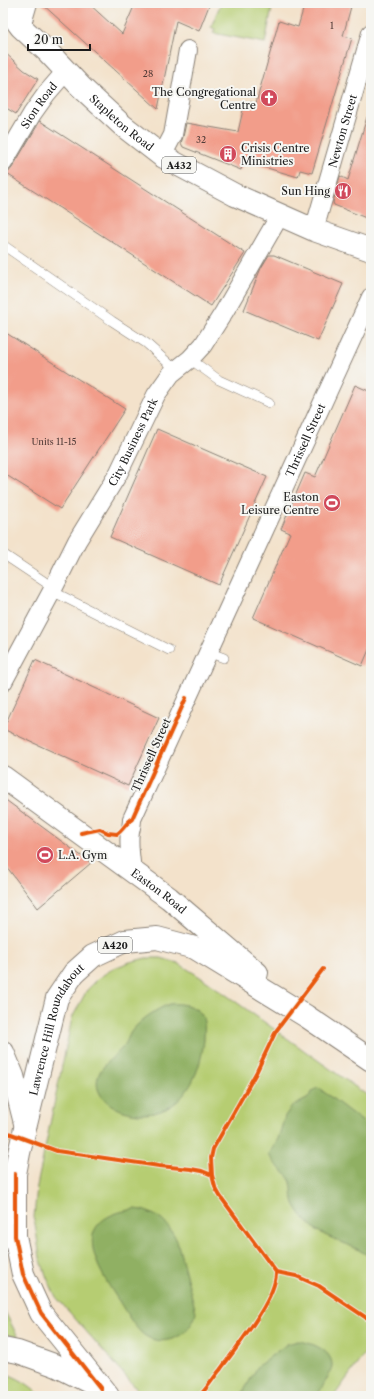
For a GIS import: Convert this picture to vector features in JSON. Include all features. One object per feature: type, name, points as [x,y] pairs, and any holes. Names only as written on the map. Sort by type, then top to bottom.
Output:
[{"type":"main road","name":"A432","points":[[3,3],[12,25]]},
{"type":"main road","name":"Stapleton Road","points":[[12,25],[48,52],[81,87],[122,124],[162,156],[235,195],[314,230],[371,250]]},
{"type":"main road","name":"Easton Road","points":[[3,777],[169,898],[306,1016]]},
{"type":"main road","name":"Lawrence Hill Roundabout","points":[[104,1392],[41,1313],[23,1274],[15,1236],[9,1181],[25,1126],[57,998],[74,973],[93,956],[125,941],[157,938],[195,948],[306,1016],[371,1060]]},
{"type":"main road","name":"A420","points":[[3,1052],[13,1076],[25,1126]]},
{"type":"main road","points":[[3,1349],[18,1352],[57,1366],[104,1392]]},
{"type":"street","points":[[12,25],[28,3]]},
{"type":"street","name":"Newton Street","points":[[314,230],[371,33]]},
{"type":"street","points":[[162,156],[173,135],[188,50]]},
{"type":"street","name":"Sion Road","points":[[3,163],[32,114],[47,93],[66,71]]},
{"type":"street","name":"City Business Park","points":[[3,682],[77,541],[118,474],[156,395],[164,383],[203,345],[224,312],[280,215]]},
{"type":"street","name":"Thrissell Street","points":[[132,872],[130,832],[132,819],[186,698],[216,655],[371,297]]},
{"type":"lane","points":[[3,245],[112,321],[183,365],[269,403]]},
{"type":"lane","points":[[3,554],[53,589],[169,650]]},
{"type":"green space","points":[[221,3],[273,3],[265,43],[213,33],[215,29],[211,27]]},
{"type":"green space","points":[[146,958],[161,958],[178,963],[208,982],[371,1098],[371,1345],[334,1396],[143,1396],[56,1297],[47,1278],[40,1258],[34,1217],[37,1186],[72,1018],[87,990],[100,977],[114,968]]},
{"type":"green space","points":[[170,1004],[182,1004],[195,1008],[204,1020],[202,1054],[193,1080],[186,1092],[177,1101],[167,1108],[154,1113],[131,1113],[114,1106],[106,1101],[98,1088],[97,1079],[101,1070],[124,1046],[131,1032],[139,1023],[154,1012]]},
{"type":"green space","points":[[317,1088],[371,1128],[371,1258],[353,1247],[321,1233],[307,1222],[294,1204],[290,1180],[273,1161],[269,1154],[278,1139],[285,1116],[290,1109],[307,1099]]},
{"type":"green space","points":[[135,1209],[155,1215],[165,1223],[174,1235],[177,1241],[196,1312],[194,1320],[184,1332],[171,1339],[163,1341],[147,1337],[132,1321],[102,1272],[95,1258],[92,1244],[94,1232],[101,1222],[114,1214]]},
{"type":"green space","points":[[3,1308],[18,1337],[3,1334]]},
{"type":"green space","points":[[298,1341],[320,1348],[331,1360],[332,1368],[317,1396],[241,1396],[258,1366],[287,1344]]},
{"type":"green space","points":[[3,1373],[24,1382],[41,1396],[3,1396]]},
{"type":"building","points":[[41,3],[88,3],[122,34],[135,4],[133,3],[210,3],[199,31],[176,21],[158,109]]},
{"type":"building","points":[[305,3],[352,3],[343,36],[352,38],[312,173],[300,170],[298,177],[243,161],[241,170],[183,147],[181,143],[186,123],[238,132],[245,101],[256,103],[279,21],[298,27]]},
{"type":"building","points":[[3,51],[24,70],[38,79],[16,114],[3,106]]},
{"type":"building","points":[[367,117],[371,118],[371,220],[334,205],[333,202],[340,176],[348,180]]},
{"type":"building","points":[[40,121],[245,253],[211,306],[7,174]]},
{"type":"building","points":[[269,255],[274,255],[343,284],[318,341],[244,310],[261,268]]},
{"type":"building","points":[[3,331],[125,409],[60,509],[3,473]]},
{"type":"building","name":"Easton Leisure Centre","points":[[355,385],[371,392],[371,645],[362,666],[253,618],[290,533],[281,529],[305,473],[315,477]]},
{"type":"building","points":[[157,429],[267,477],[219,585],[110,537]]},
{"type":"building","points":[[35,660],[159,718],[128,786],[3,729]]},
{"type":"building","name":"L.A. Gym","points":[[3,798],[91,863],[38,908],[3,862]]},
{"type":"cycle path","points":[[81,833],[100,829],[108,833],[117,834],[132,819],[186,698]]},
{"type":"cycle path","points":[[199,1396],[220,1370],[263,1309],[275,1283],[276,1272],[215,1187],[212,1175],[211,1158],[213,1149],[256,1073],[276,1031],[323,969]]},
{"type":"cycle path","points":[[3,1131],[57,1151],[159,1166],[191,1169],[212,1175]]},
{"type":"cycle path","points":[[15,1174],[15,1236],[23,1274],[41,1313],[101,1389]]},
{"type":"cycle path","points":[[276,1272],[296,1276],[319,1286],[371,1321]]},
{"type":"place","name":"The Congregational Centre","points":[[269,98]]},
{"type":"place","name":"Crisis Centre Ministries","points":[[228,154]]},
{"type":"place","name":"Sun Hing","points":[[343,191]]},
{"type":"place","name":"Easton Leisure Centre","points":[[332,503]]},
{"type":"place","name":"L.A. Gym","points":[[45,855]]}]
